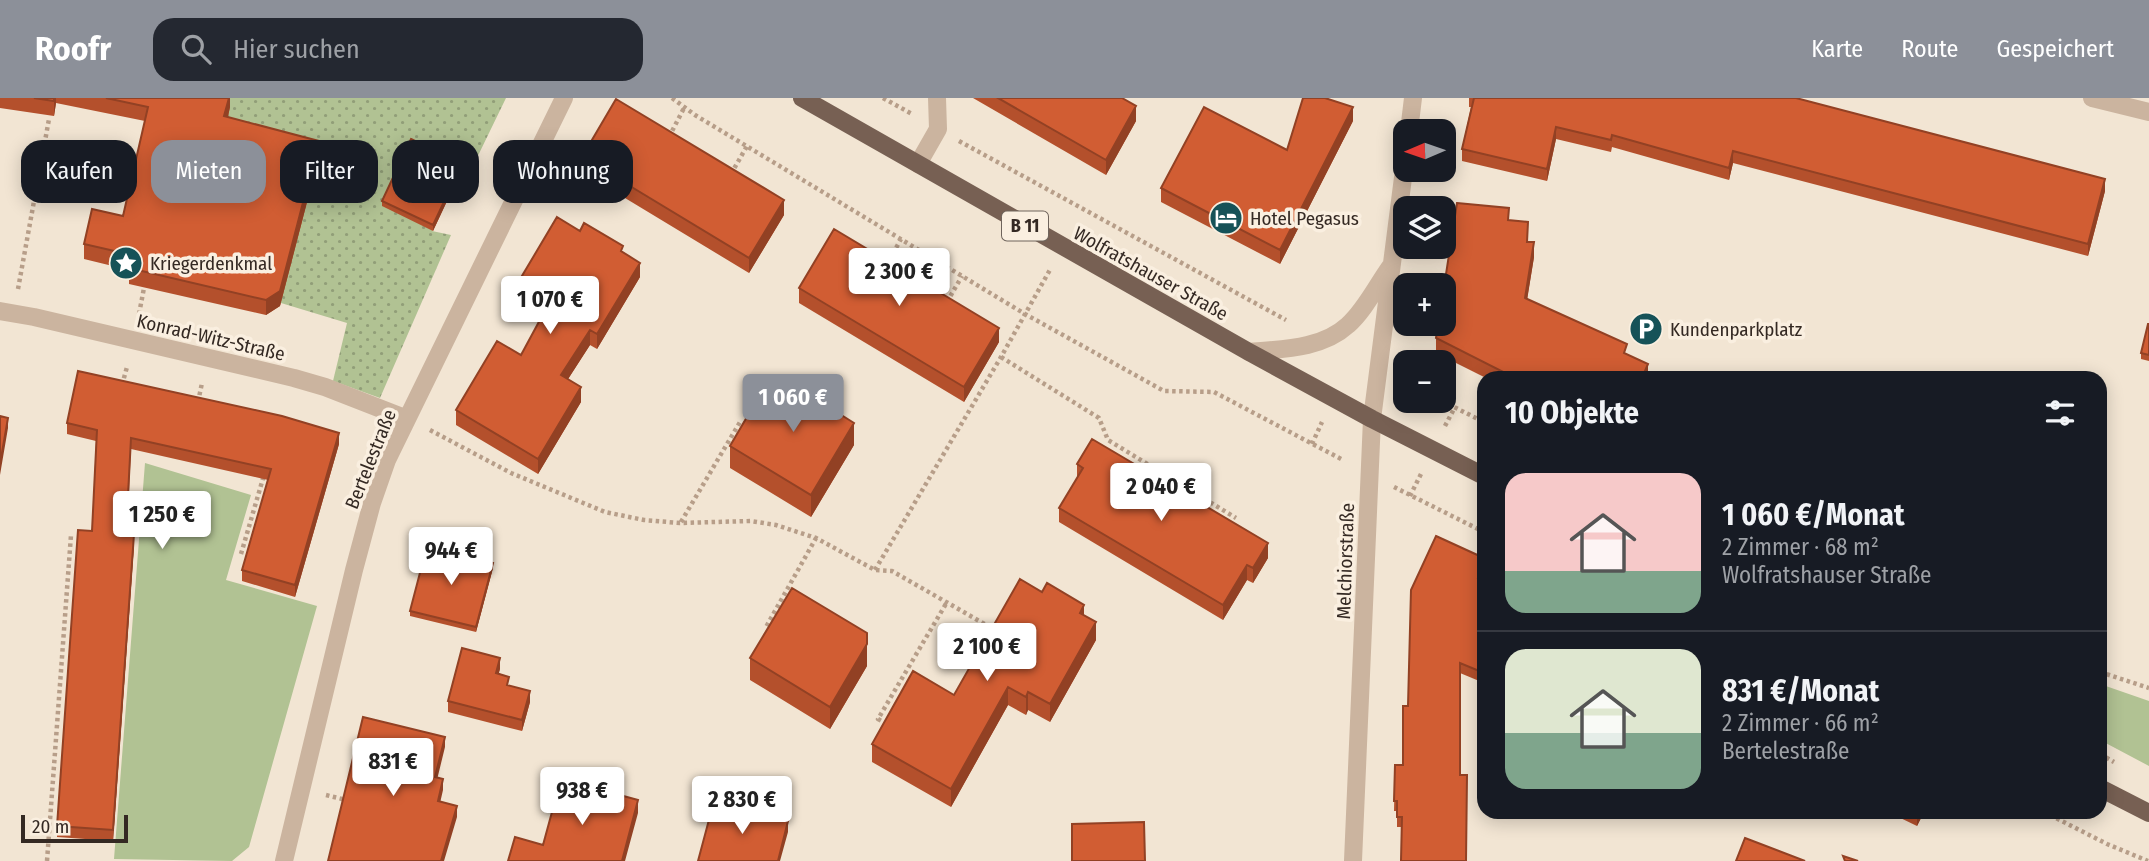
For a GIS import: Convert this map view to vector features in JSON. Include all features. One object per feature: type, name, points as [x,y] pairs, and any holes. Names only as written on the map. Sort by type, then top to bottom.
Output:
[{"type":"main road","name":"Wolfratshauser Straße","points":[[802,98],[1249,352],[1477,472]]},
{"type":"main road","points":[[2107,792],[2149,813]]},
{"type":"street","name":"Bertelestraße","points":[[284,861],[372,503],[387,460],[564,98]]},
{"type":"street","points":[[918,163],[938,129],[937,98]]},
{"type":"street","points":[[1410,119],[1413,98]]},
{"type":"street","points":[[2092,98],[2149,112]]},
{"type":"street","name":"Melchiorstraße","points":[[1353,861],[1372,419],[1402,182]]},
{"type":"street","name":"Melchiorstraße","points":[[1249,352],[1292,348],[1326,340],[1349,324],[1392,264]]},
{"type":"street","name":"Konrad-Witz-Straße","points":[[6,312],[285,376],[325,387],[407,419]]},
{"type":"path","points":[[672,98],[684,108],[1025,314],[1164,391],[1214,392],[1369,474]]},
{"type":"path","points":[[883,98],[1083,211],[1326,340]]},
{"type":"path","points":[[665,144],[684,108]]},
{"type":"path","points":[[6,312],[49,120]]},
{"type":"path","points":[[727,181],[747,146]]},
{"type":"path","points":[[882,273],[901,239]]},
{"type":"path","points":[[875,569],[1001,358],[1062,247]]},
{"type":"path","points":[[943,309],[962,276]]},
{"type":"path","points":[[1001,358],[1099,418],[1108,440],[1236,518]]},
{"type":"path","points":[[110,383],[122,386]]},
{"type":"path","points":[[197,403],[211,406]]},
{"type":"path","points":[[1456,408],[1477,418]]},
{"type":"path","points":[[407,419],[512,473],[605,512],[644,520],[680,523],[751,521],[776,525],[816,538],[875,569],[892,570],[1001,634]]},
{"type":"path","points":[[680,523],[740,422],[753,429]]},
{"type":"path","points":[[241,554],[264,474]]},
{"type":"path","points":[[1410,496],[1477,529]]},
{"type":"path","points":[[47,861],[71,535]]},
{"type":"path","points":[[777,634],[766,627],[816,538]]},
{"type":"path","points":[[892,727],[878,719],[947,602]]},
{"type":"path","points":[[2107,674],[2149,688]]},
{"type":"path","points":[[323,794],[346,800]]},
{"type":"path","points":[[2058,819],[2148,861]]},
{"type":"green space","points":[[194,98],[506,98],[479,154],[479,140],[392,140],[392,203],[446,203],[432,231],[451,235],[380,398],[333,381],[347,323],[281,303],[248,203],[266,203],[266,140],[227,140],[224,132]]},
{"type":"green space","points":[[145,463],[251,495],[226,580],[317,606],[249,847],[232,861],[114,859]]},
{"type":"green space","points":[[2107,686],[2149,701],[2149,766],[2107,744]]},
{"type":"building","points":[[106,98],[229,98],[224,116],[315,140],[280,140],[280,203],[303,203],[280,291],[266,300],[129,268],[132,255],[84,244],[92,209],[123,216],[126,203],[137,203],[137,155],[148,107]]},
{"type":"building","points":[[998,98],[1122,98],[1136,106],[1106,160]]},
{"type":"building","points":[[1303,98],[1325,98],[1353,107],[1280,250],[1161,188],[1204,107],[1287,150]]},
{"type":"building","points":[[1474,98],[1796,98],[2105,179],[2088,244],[1733,151],[1729,168],[1612,135],[1611,140],[1556,127],[1547,169],[1462,149]]},
{"type":"building","points":[[616,99],[784,200],[749,258],[633,188],[633,140],[592,140]]},
{"type":"building","points":[[392,180],[392,203],[443,203],[433,225],[382,201]]},
{"type":"building","points":[[1457,203],[1509,208],[1508,220],[1528,222],[1527,242],[1534,242],[1525,298],[1627,344],[1624,353],[1648,364],[1645,371],[1501,371],[1436,338],[1456,336],[1456,273],[1446,273],[1448,259],[1456,259]]},
{"type":"building","points":[[557,217],[580,231],[584,223],[623,246],[621,251],[640,263],[597,334],[590,330],[561,375],[581,387],[538,459],[456,410],[497,341],[521,355],[548,305],[516,286]]},
{"type":"building","points":[[834,229],[999,328],[964,387],[799,288]]},
{"type":"building","points":[[2149,324],[2149,355],[2141,353]]},
{"type":"building","points":[[78,371],[282,416],[339,433],[295,585],[242,570],[271,469],[131,438],[126,534],[134,534],[113,830],[57,826],[78,530],[92,531],[97,430],[67,423]]},
{"type":"building","points":[[771,376],[795,390],[799,383],[838,407],[835,411],[854,423],[811,495],[730,446]]},
{"type":"building","points":[[0,416],[8,418],[0,464]]},
{"type":"building","points":[[1092,439],[1268,543],[1253,568],[1247,565],[1223,605],[1059,508],[1083,468],[1077,464]]},
{"type":"building","points":[[1436,536],[1477,555],[1477,670],[1460,663],[1460,775],[1467,775],[1466,861],[1401,861],[1402,817],[1397,817],[1397,801],[1394,801],[1395,765],[1403,765],[1403,706],[1408,706],[1411,590]]},
{"type":"building","points":[[427,546],[493,563],[476,627],[410,611]]},
{"type":"building","points":[[1020,579],[1042,592],[1047,583],[1084,605],[1080,613],[1096,622],[1050,704],[1028,692],[1026,697],[1008,687],[951,789],[872,744],[913,671],[954,695]]},
{"type":"building","points":[[792,588],[867,633],[867,644],[830,707],[750,658]]},
{"type":"building","points":[[462,648],[500,658],[496,673],[509,677],[507,685],[530,691],[522,720],[448,701]]},
{"type":"building","points":[[363,717],[445,737],[435,777],[443,779],[438,801],[457,806],[441,861],[328,861]]},
{"type":"building","points":[[561,779],[638,800],[622,861],[508,861],[515,837],[543,845]]},
{"type":"building","points":[[714,801],[788,821],[778,861],[698,861]]},
{"type":"building","points":[[1144,822],[1145,861],[1072,861],[1072,824]]},
{"type":"building","points":[[1745,838],[1805,861],[1736,861]]},
{"type":"building","points":[[1843,856],[1858,861],[1845,861]]},
{"type":"place","name":"Hotel Pegasus","points":[[1226,218]]},
{"type":"place","name":"Kriegerdenkmal","points":[[126,263]]},
{"type":"place","name":"Kundenparkplatz","points":[[1646,329]]}]
